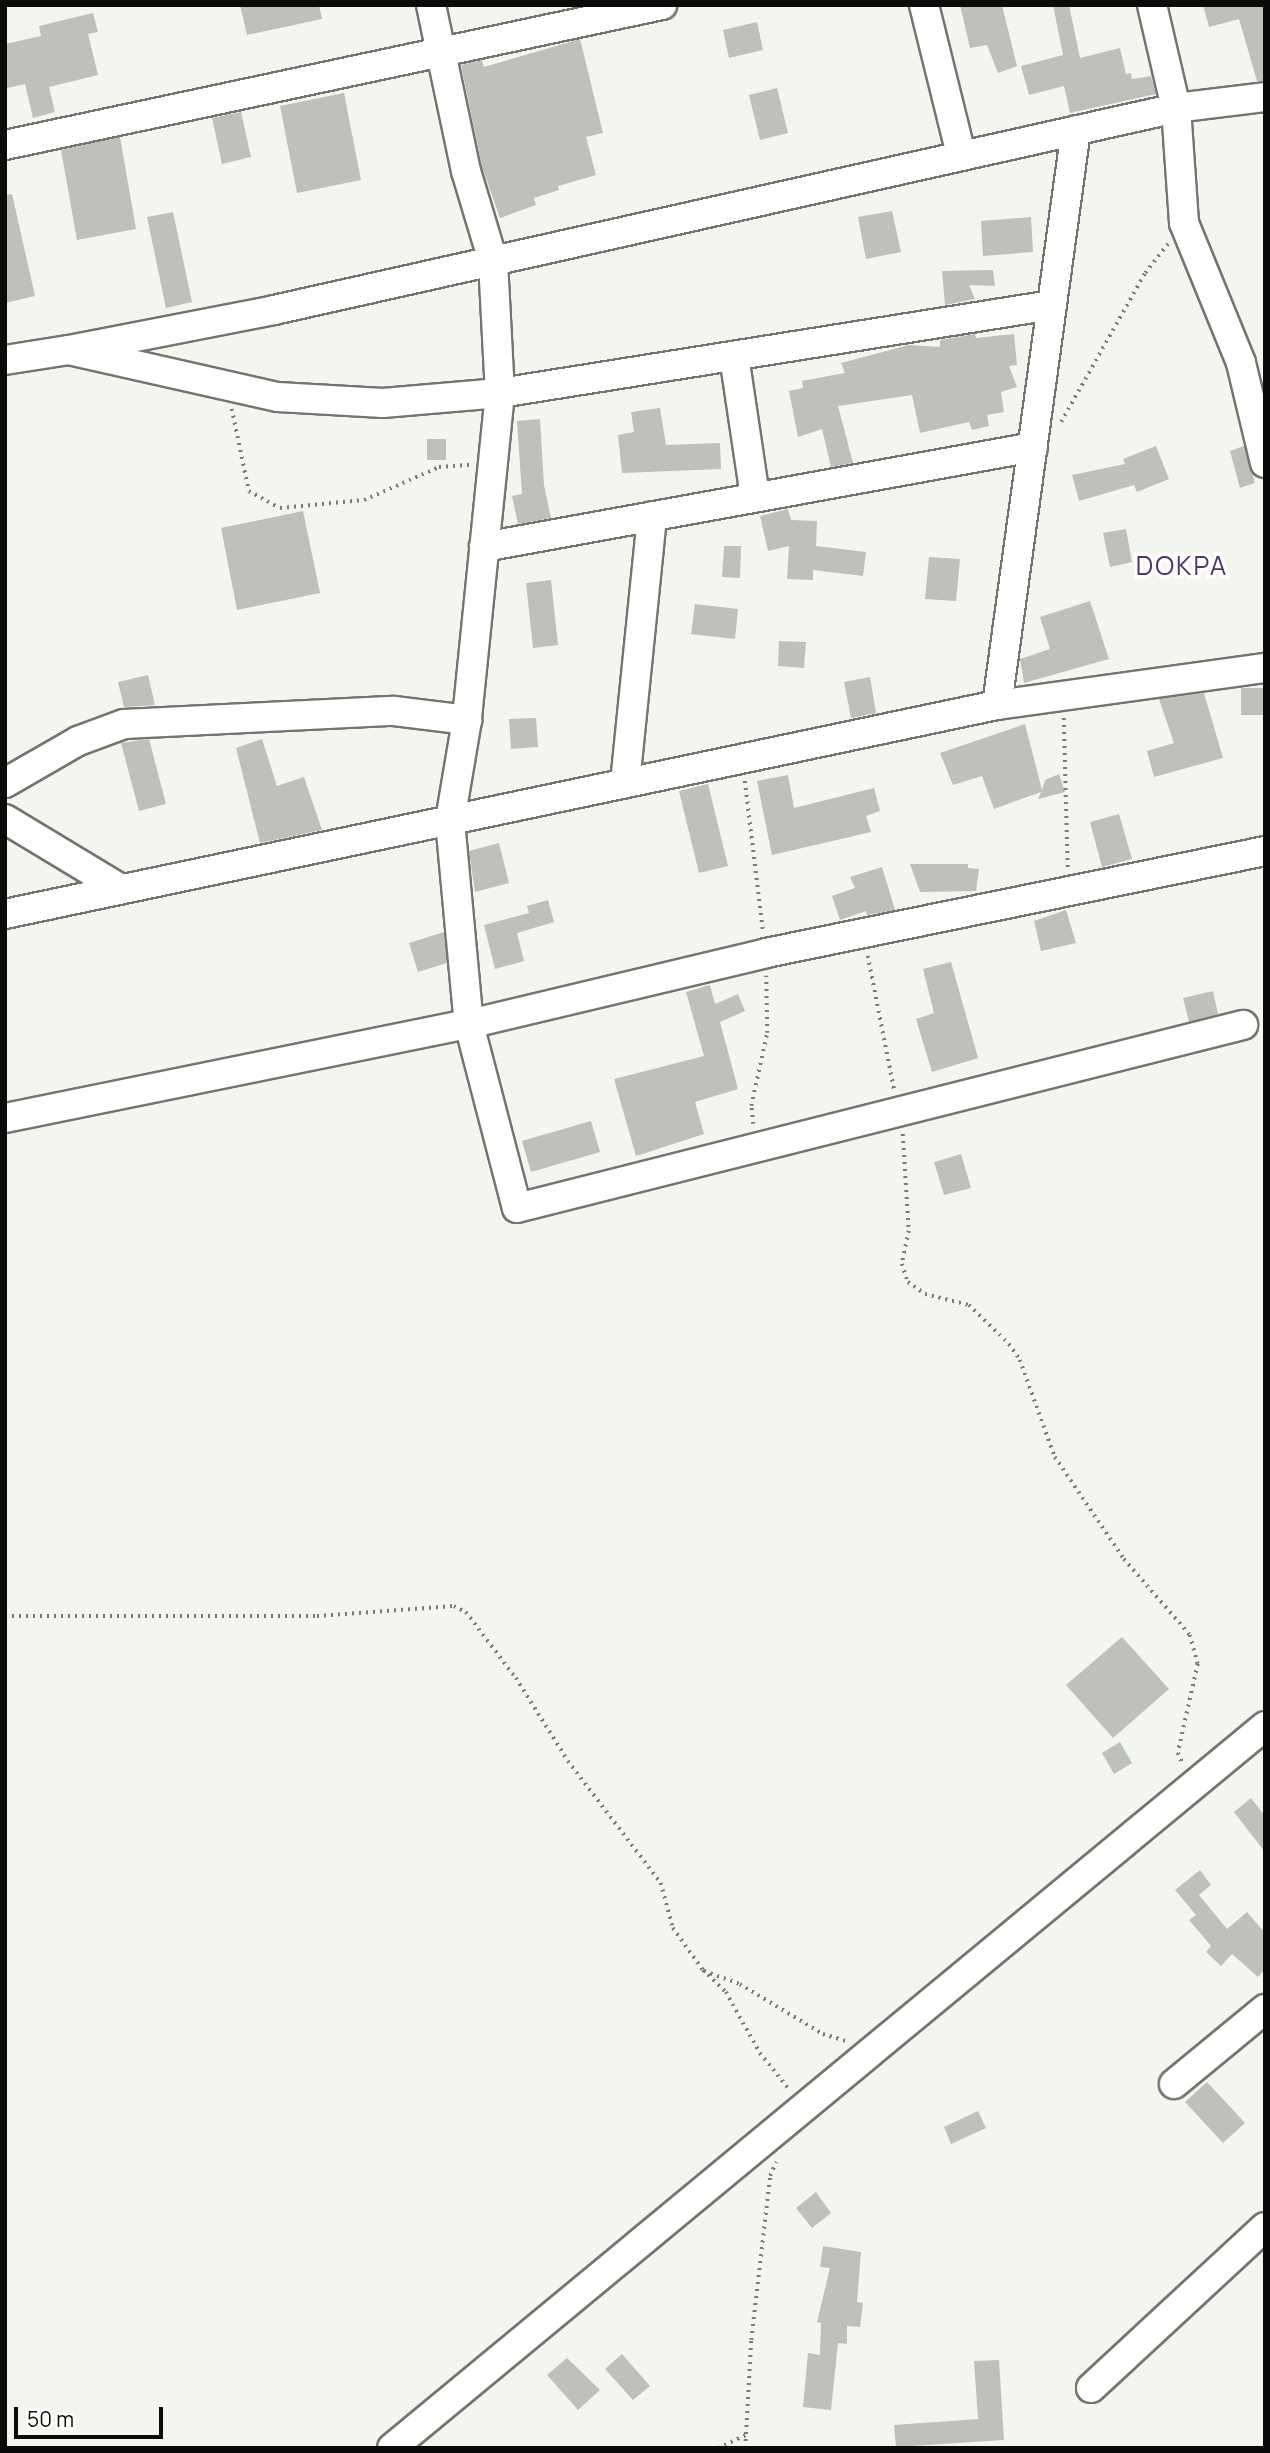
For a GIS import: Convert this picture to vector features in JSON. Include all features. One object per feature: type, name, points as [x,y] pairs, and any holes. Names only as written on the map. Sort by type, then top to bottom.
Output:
[{"type":"street","points":[[430,5],[493,261],[500,393],[467,720],[450,821],[469,1024],[517,1208],[1243,1025]]},
{"type":"street","points":[[5,145],[662,5]]},
{"type":"street","points":[[924,5],[961,155]]},
{"type":"street","points":[[1152,5],[1176,108],[1184,223],[1241,363],[1265,463]]},
{"type":"street","points":[[5,360],[69,350],[493,261],[1176,108],[1265,97]]},
{"type":"street","points":[[997,705],[1076,130]]},
{"type":"street","points":[[69,350],[226,382],[278,397],[383,403],[500,393],[1052,305]]},
{"type":"street","points":[[734,356],[755,497]]},
{"type":"street","points":[[484,547],[1033,447]]},
{"type":"street","points":[[625,783],[652,516]]},
{"type":"street","points":[[5,914],[997,705],[1265,668]]},
{"type":"street","points":[[5,783],[78,741],[124,724],[394,711],[467,720]]},
{"type":"street","points":[[5,819],[121,890]]},
{"type":"street","points":[[5,1118],[469,1024],[766,953],[1265,851]]},
{"type":"street","points":[[392,2448],[1265,1726]]},
{"type":"street","points":[[1174,2084],[1265,2010]]},
{"type":"street","points":[[1091,2388],[1265,2227]]},
{"type":"path","points":[[1033,447],[1066,415],[1145,273],[1184,223]]},
{"type":"path","points":[[226,382],[249,491],[280,508],[364,500],[439,467],[493,464]]},
{"type":"path","points":[[1068,891],[1063,696],[1080,693]]},
{"type":"path","points":[[743,758],[766,953],[767,1033],[751,1106],[755,1147]]},
{"type":"path","points":[[864,933],[900,1111],[908,1167],[909,1231],[902,1264],[908,1282],[925,1294],[969,1306],[1009,1344],[1020,1360],[1055,1457],[1124,1559],[1190,1635],[1198,1664],[1178,1753],[1193,1784]]},
{"type":"path","points":[[5,1616],[317,1616],[454,1606],[466,1612],[516,1678],[568,1761],[661,1883],[673,1928],[703,1970],[726,1992],[760,2053],[804,2108]]},
{"type":"path","points":[[703,1970],[740,1984],[823,2034],[852,2043],[868,2056]]},
{"type":"path","points":[[745,2448],[751,2340],[770,2176],[781,2153]]},
{"type":"path","points":[[718,2448],[746,2435]]},
{"type":"building","points":[[240,5],[319,5],[322,19],[247,35]]},
{"type":"building","points":[[960,5],[1002,5],[1017,66],[998,73],[987,45],[970,48]]},
{"type":"building","points":[[1053,5],[1069,5],[1080,58],[1120,48],[1126,74],[1131,73],[1132,79],[1151,76],[1156,94],[1070,113],[1064,86],[1029,95],[1021,66],[1063,55]]},
{"type":"building","points":[[1203,5],[1265,5],[1265,81],[1257,81],[1239,19],[1209,27]]},
{"type":"building","points":[[93,13],[98,32],[88,34],[98,75],[49,87],[55,112],[33,118],[25,84],[7,88],[5,44],[41,36],[39,26]]},
{"type":"building","points":[[757,22],[763,50],[729,58],[723,30]]},
{"type":"building","points":[[580,39],[603,133],[586,137],[596,175],[558,186],[559,190],[534,198],[536,205],[500,218],[482,167],[461,65],[482,60],[484,67]]},
{"type":"building","points":[[777,88],[788,133],[760,140],[749,95]]},
{"type":"building","points":[[344,93],[361,180],[297,193],[280,106]]},
{"type":"building","points":[[241,112],[251,157],[222,164],[212,118]]},
{"type":"building","points":[[120,137],[136,229],[77,240],[61,150]]},
{"type":"building","points":[[12,194],[35,296],[5,303],[5,195]]},
{"type":"building","points":[[892,211],[901,252],[866,259],[858,217]]},
{"type":"building","points":[[173,212],[192,302],[166,308],[147,217]]},
{"type":"building","points":[[1031,217],[1033,252],[983,256],[981,221]]},
{"type":"building","points":[[993,270],[995,286],[969,285],[975,299],[945,305],[942,271]]},
{"type":"building","points":[[975,334],[976,338],[1014,334],[1017,365],[1009,366],[1017,387],[1001,392],[1004,412],[987,415],[989,426],[972,430],[969,422],[920,433],[912,395],[838,406],[853,463],[831,467],[822,429],[798,437],[789,391],[803,388],[802,381],[845,373],[841,363],[909,345],[940,347],[940,340]]},
{"type":"building","points":[[660,408],[666,445],[720,443],[721,469],[622,473],[618,435],[634,432],[631,412]]},
{"type":"building","points":[[540,419],[544,485],[551,518],[518,524],[512,496],[522,494],[517,421]]},
{"type":"building","points":[[427,439],[446,439],[446,460],[427,460]]},
{"type":"building","points":[[1156,446],[1169,479],[1137,492],[1134,485],[1079,501],[1072,475],[1125,464],[1123,459]]},
{"type":"building","points":[[1244,446],[1255,483],[1240,488],[1230,451]]},
{"type":"building","points":[[788,509],[791,520],[817,521],[816,546],[866,552],[863,576],[813,570],[813,580],[787,579],[789,546],[768,551],[760,516]]},
{"type":"building","points":[[303,511],[320,593],[237,610],[221,528]]},
{"type":"building","points":[[1126,529],[1132,562],[1110,567],[1103,533]]},
{"type":"building","points":[[724,546],[741,546],[740,578],[722,577]]},
{"type":"building","points":[[929,557],[960,559],[956,601],[925,599]]},
{"type":"building","points":[[551,580],[558,645],[533,648],[526,583]]},
{"type":"building","points":[[1090,601],[1109,659],[1024,683],[1020,659],[1050,649],[1040,617]]},
{"type":"building","points":[[695,604],[738,609],[735,639],[691,634]]},
{"type":"building","points":[[779,641],[806,642],[804,668],[778,666]]},
{"type":"building","points":[[148,675],[155,705],[124,707],[118,682]]},
{"type":"building","points":[[870,677],[876,713],[851,718],[844,682]]},
{"type":"building","points":[[1241,688],[1265,688],[1265,715],[1241,715]]},
{"type":"building","points":[[1204,693],[1223,758],[1154,777],[1147,751],[1174,743],[1159,699]]},
{"type":"building","points":[[536,718],[538,747],[511,749],[509,719]]},
{"type":"building","points":[[1025,724],[1042,790],[1045,780],[1059,774],[1065,792],[1038,799],[1041,792],[994,809],[982,776],[953,785],[940,753]]},
{"type":"building","points":[[149,739],[166,804],[139,811],[121,743]]},
{"type":"building","points":[[262,739],[277,786],[304,777],[322,830],[260,843],[236,748]]},
{"type":"building","points":[[788,775],[794,808],[874,788],[880,811],[866,816],[871,832],[772,855],[757,781]]},
{"type":"building","points":[[708,784],[728,866],[699,873],[679,791]]},
{"type":"building","points":[[1119,814],[1132,859],[1102,867],[1090,822]]},
{"type":"building","points":[[499,843],[509,883],[475,892],[469,851]]},
{"type":"building","points":[[910,864],[968,864],[968,868],[979,869],[976,891],[920,892]]},
{"type":"building","points":[[882,867],[895,910],[867,915],[866,911],[840,920],[832,896],[855,888],[850,877]]},
{"type":"building","points":[[548,900],[554,922],[517,933],[524,961],[495,969],[484,925],[529,913],[527,906]]},
{"type":"building","points":[[1066,910],[1076,943],[1041,951],[1034,921]]},
{"type":"building","points":[[444,932],[447,963],[418,972],[409,943]]},
{"type":"building","points":[[951,962],[978,1058],[932,1072],[916,1019],[934,1013],[923,969]]},
{"type":"building","points":[[710,985],[715,1004],[738,994],[745,1011],[720,1022],[738,1089],[695,1102],[704,1134],[636,1156],[614,1079],[704,1056],[686,992]]},
{"type":"building","points":[[1213,991],[1218,1014],[1189,1022],[1183,998]]},
{"type":"building","points":[[591,1121],[600,1152],[531,1172],[522,1141]]},
{"type":"building","points":[[961,1154],[971,1188],[944,1195],[934,1162]]},
{"type":"building","points":[[1122,1637],[1169,1689],[1113,1738],[1066,1685]]},
{"type":"building","points":[[1120,1742],[1132,1763],[1114,1774],[1102,1753]]},
{"type":"building","points":[[1251,1798],[1265,1816],[1265,1852],[1234,1812]]},
{"type":"building","points":[[1200,1870],[1211,1885],[1199,1895],[1227,1929],[1247,1912],[1265,1933],[1265,1969],[1258,1977],[1232,1954],[1221,1966],[1206,1952],[1211,1946],[1189,1920],[1196,1915],[1175,1890]]},
{"type":"building","points":[[1207,2082],[1245,2123],[1223,2143],[1185,2102]]},
{"type":"building","points":[[978,2111],[986,2128],[951,2144],[944,2127]]},
{"type":"building","points":[[816,2192],[831,2213],[812,2228],[796,2208]]},
{"type":"building","points":[[823,2246],[861,2252],[857,2302],[863,2303],[860,2327],[847,2326],[847,2344],[838,2343],[831,2410],[803,2407],[808,2353],[820,2355],[821,2323],[817,2322],[830,2268],[820,2267]]},
{"type":"building","points":[[622,2354],[650,2386],[633,2400],[605,2369]]},
{"type":"building","points":[[567,2358],[600,2390],[578,2410],[547,2375]]},
{"type":"building","points":[[999,2360],[1004,2440],[896,2447],[894,2425],[978,2419],[974,2361]]},
{"type":"district","name":"DOKPA","points":[[1182,566]]}]
